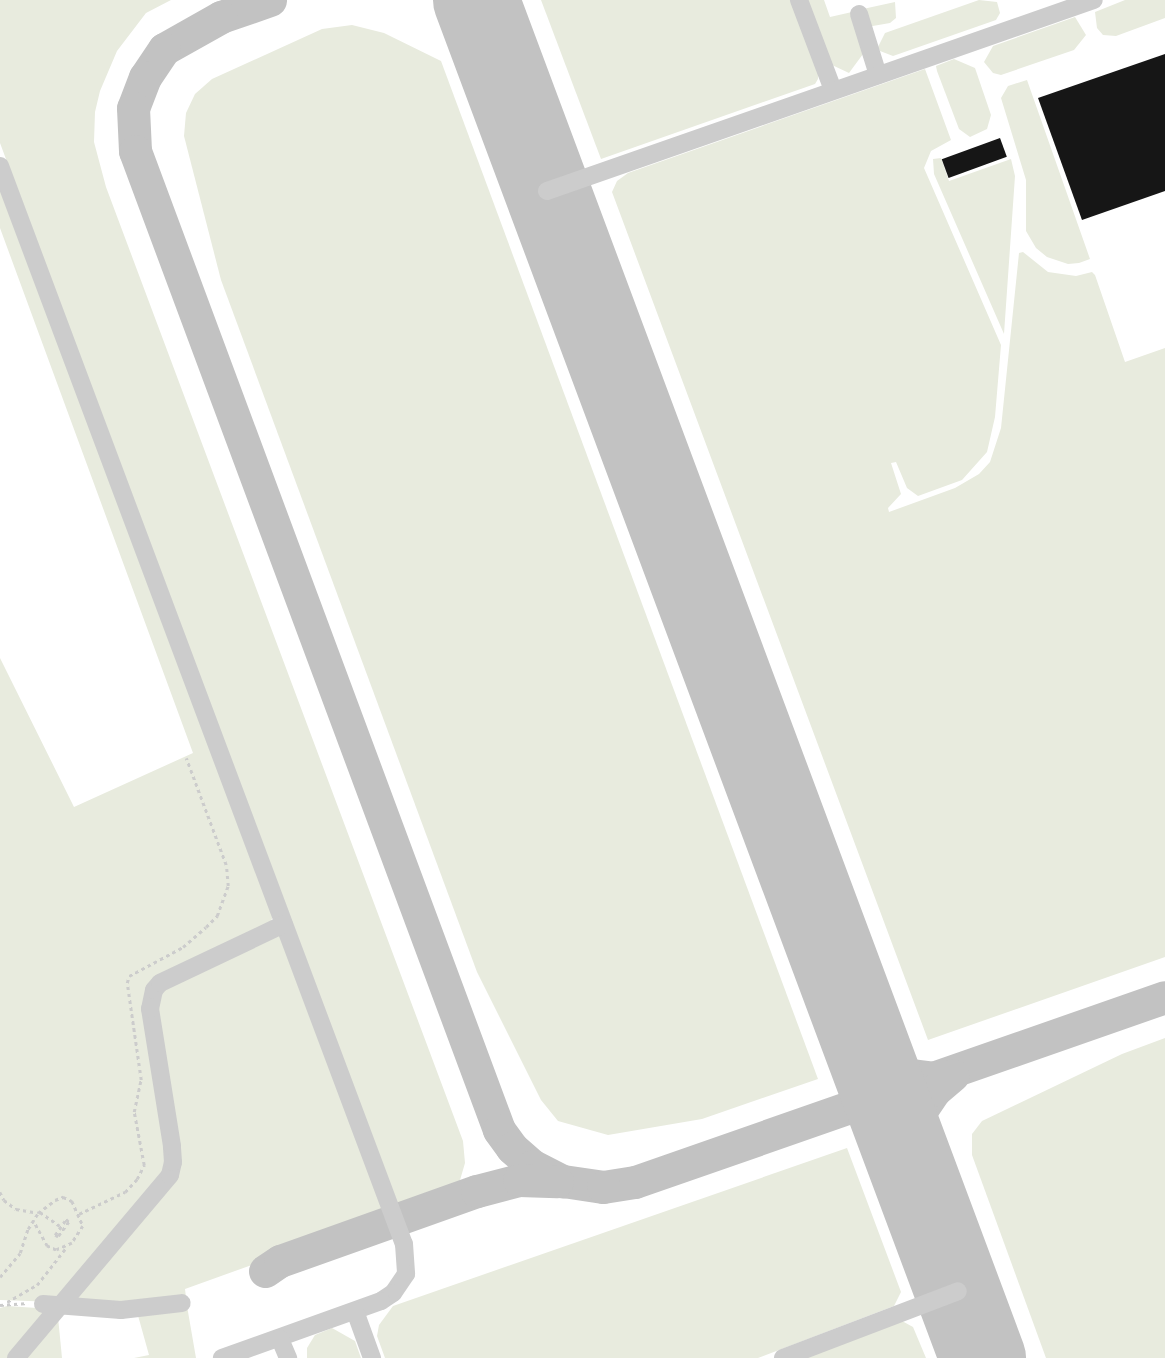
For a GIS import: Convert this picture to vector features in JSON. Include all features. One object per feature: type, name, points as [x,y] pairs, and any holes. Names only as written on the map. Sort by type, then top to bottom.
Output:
[{"type":"lane","points":[[799,0],[833,90]]},
{"type":"lane","points":[[547,191],[1094,0]]},
{"type":"lane","points":[[859,14],[878,75]]},
{"type":"lane","points":[[0,166],[404,1244],[407,1262],[400,1284],[381,1301],[222,1358]]},
{"type":"lane","points":[[16,1358],[51,1304],[170,1175],[172,1146],[150,1009],[154,990],[160,983],[284,924]]},
{"type":"lane","points":[[783,1358],[958,1291]]},
{"type":"lane","points":[[51,1304],[121,1310],[182,1303]]},
{"type":"lane","points":[[355,1311],[372,1358]]},
{"type":"lane","points":[[281,1339],[288,1358]]},
{"type":"path","points":[[0,1192],[4,1200],[16,1209],[39,1212],[62,1228]]},
{"type":"path","points":[[0,1277],[20,1253],[39,1212],[63,1197],[72,1201],[83,1226],[37,1285],[0,1305]]},
{"type":"path","points":[[33,1221],[47,1246],[65,1249]]},
{"type":"path","points":[[7,1302],[51,1304]]},
{"type":"shaded area","points":[[0,0],[171,0],[146,13],[117,51],[100,91],[95,112],[94,142],[106,187],[463,1141],[465,1163],[458,1187],[452,1192],[399,1213],[0,143]]},
{"type":"shaded area","points":[[541,0],[792,0],[818,69],[818,79],[815,84],[601,159]]},
{"type":"shaded area","points":[[804,0],[824,0],[830,17],[852,12],[863,54],[849,73],[832,65]]},
{"type":"shaded area","points":[[979,0],[997,2],[1000,13],[996,20],[893,56],[880,51],[878,47],[885,33]]},
{"type":"shaded area","points":[[1125,0],[1165,0],[1165,18],[1116,36],[1103,35],[1097,28],[1095,12]]},
{"type":"shaded area","points":[[895,2],[896,18],[890,23],[867,27],[863,9]]},
{"type":"shaded area","points":[[1075,17],[1086,35],[1074,50],[1001,75],[993,73],[984,62],[993,46]]},
{"type":"shaded area","points":[[352,25],[384,33],[441,61],[818,1079],[702,1119],[608,1135],[558,1121],[541,1100],[477,972],[221,280],[184,136],[186,113],[195,94],[212,79],[322,29]]},
{"type":"shaded area","points":[[954,59],[975,68],[991,115],[987,129],[970,137],[959,129],[937,71],[936,66]]},
{"type":"shaded area","points":[[925,69],[951,140],[931,151],[924,168],[1001,345],[995,417],[987,452],[962,480],[918,496],[907,488],[896,462],[891,463],[901,494],[888,508],[889,512],[955,488],[979,474],[990,462],[1001,428],[1019,253],[1023,252],[1048,272],[1076,276],[1092,272],[1095,275],[1125,362],[1165,348],[1165,957],[928,1040],[612,192],[617,181],[628,173]]},
{"type":"shaded area","points":[[1027,80],[1090,259],[1079,263],[1068,264],[1047,257],[1036,248],[1026,231],[1026,180],[1001,98],[1008,86]]},
{"type":"shaded area","points":[[941,158],[949,181],[1011,159],[1015,176],[1004,334],[934,174],[933,159]]},
{"type":"shaded area","points":[[0,179],[273,917],[268,926],[155,981],[168,1164],[57,1302],[0,1300],[0,658],[74,807],[193,753],[0,228]]},
{"type":"shaded area","points":[[280,932],[385,1217],[185,1289],[186,1297],[165,1303],[72,1303],[166,1187],[154,1010],[160,991]]},
{"type":"shaded area","points":[[1165,1038],[1165,1358],[1046,1358],[972,1155],[972,1134],[982,1121],[1122,1054]]},
{"type":"shaded area","points":[[847,1148],[901,1292],[894,1306],[758,1358],[385,1358],[377,1336],[379,1325],[393,1306]]},
{"type":"shaded area","points":[[7,1306],[52,1309],[12,1358],[0,1358],[0,1308]]},
{"type":"shaded area","points":[[187,1306],[196,1358],[134,1358],[149,1355],[137,1312]]},
{"type":"shaded area","points":[[58,1317],[62,1358],[20,1358]]},
{"type":"shaded area","points":[[902,1321],[913,1327],[926,1358],[802,1358]]},
{"type":"shaded area","points":[[332,1328],[355,1341],[361,1358],[307,1358],[307,1348],[315,1335]]},
{"type":"building","points":[[1165,54],[1165,191],[1082,220],[1038,98]]},
{"type":"building","points":[[1000,138],[1007,157],[949,178],[942,159]]},
{"type":"taxiway","points":[[270,0],[221,17],[164,49],[145,77],[133,108],[135,151],[499,1130],[512,1148],[533,1166],[563,1181],[603,1187],[635,1182],[1165,997]]},
{"type":"taxiway","points":[[473,0],[478,5]]},
{"type":"taxiway","points":[[865,1040],[902,1074],[934,1078]]},
{"type":"taxiway","points":[[915,1176],[916,1130],[922,1109],[935,1090],[953,1075]]},
{"type":"taxiway","points":[[265,1271],[280,1261],[477,1191],[519,1180],[557,1181]]},
{"type":"runway","points":[[476,0],[983,1358]]}]
